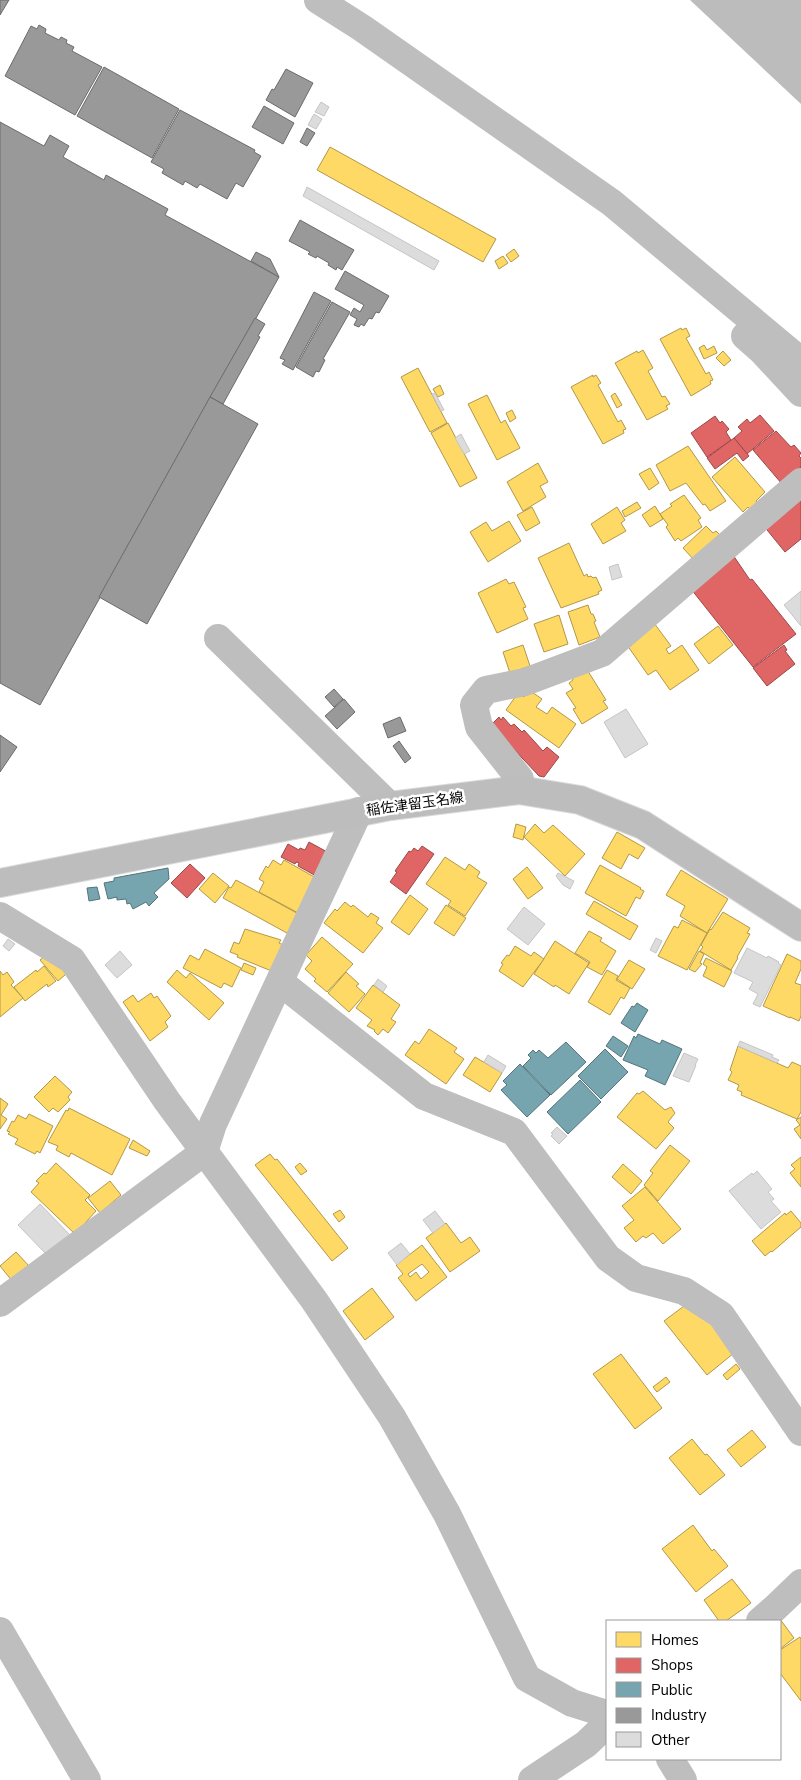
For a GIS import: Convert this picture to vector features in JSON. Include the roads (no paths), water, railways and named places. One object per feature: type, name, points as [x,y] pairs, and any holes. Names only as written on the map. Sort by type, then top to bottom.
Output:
[{"type":"main road","name":"稲佐津留玉名線","points":[[0,882],[359,811],[519,790],[580,800],[643,825],[801,928]]},
{"type":"street","points":[[318,0],[362,28],[612,203],[801,361]]},
{"type":"street","points":[[670,250],[680,276],[762,351],[801,393]]},
{"type":"street","points":[[519,790],[520,779],[479,727],[474,706],[486,690],[525,682],[602,653],[801,482]]},
{"type":"street","points":[[218,638],[390,806]]},
{"type":"street","points":[[0,1303],[204,1152],[213,1124],[359,811]]},
{"type":"street","points":[[0,916],[72,960],[167,1101],[314,1300],[392,1417],[447,1514],[527,1678],[572,1703],[606,1714]]},
{"type":"street","points":[[280,982],[424,1096],[514,1132],[608,1258],[636,1278],[684,1291],[721,1315],[801,1432]]},
{"type":"street","points":[[761,1620],[801,1583]]},
{"type":"street","points":[[0,1631],[87,1780]]},
{"type":"street","points":[[532,1780],[586,1744],[606,1725]]},
{"type":"street","points":[[671,1760],[683,1780]]}]
